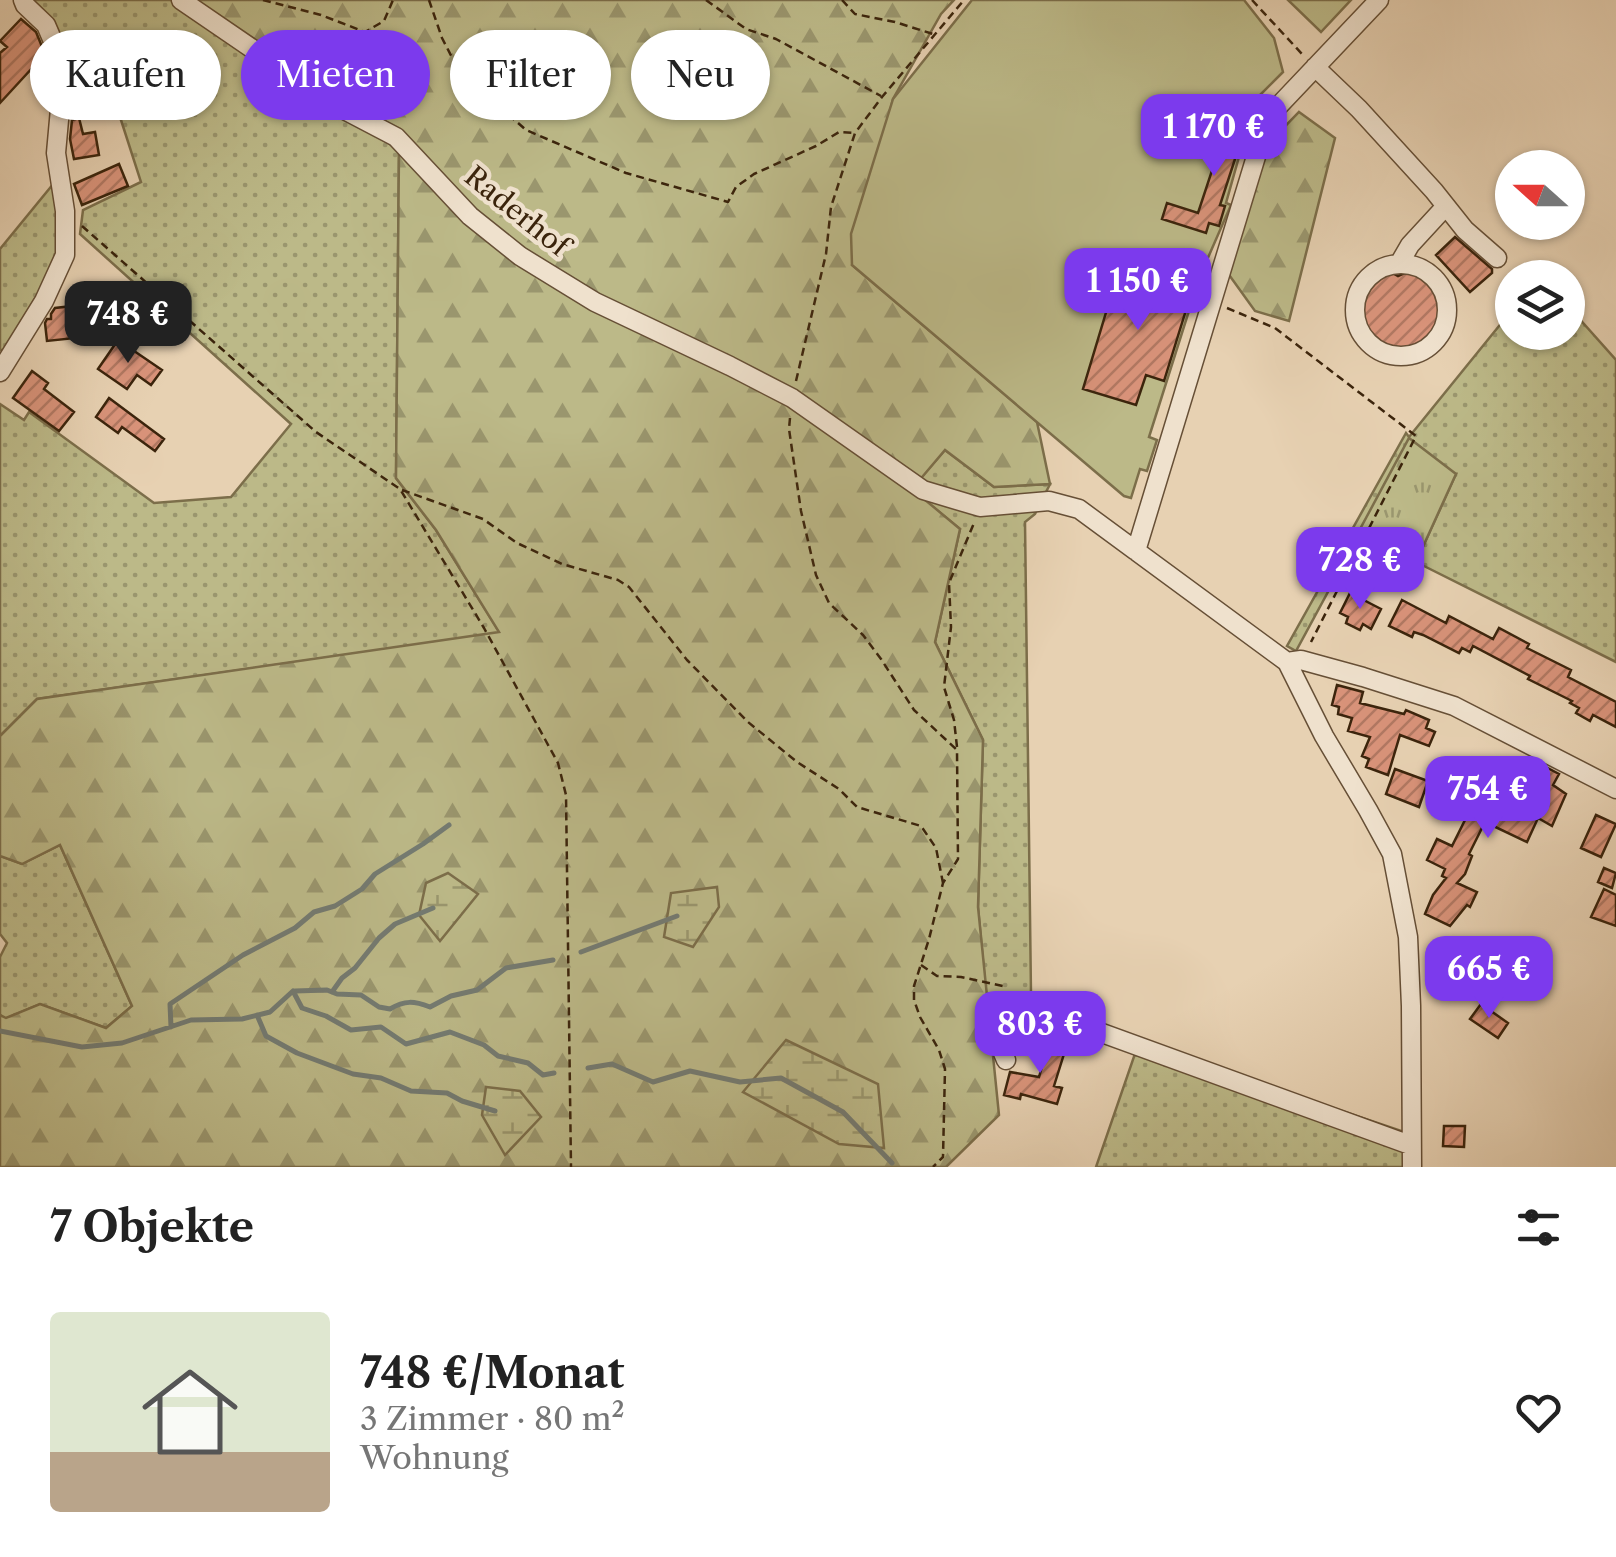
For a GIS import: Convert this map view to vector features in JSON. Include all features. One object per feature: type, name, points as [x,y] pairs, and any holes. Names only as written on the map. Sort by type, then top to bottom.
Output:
[{"type":"street","points":[[0,372],[44,302],[65,255],[66,212],[56,153],[60,109],[58,53],[46,25],[23,0]]},
{"type":"street","name":"Raderhof","points":[[181,0],[334,104],[396,137],[470,216],[520,256],[595,302],[792,398],[923,490],[980,508]]},
{"type":"street","points":[[1136,551],[1268,117],[1378,0]]},
{"type":"street","points":[[1315,67],[1359,109],[1465,230],[1498,258]]},
{"type":"street","points":[[1399,264],[1430,274],[1446,303],[1440,335],[1424,350],[1402,357],[1371,346],[1355,318],[1354,306],[1362,286],[1378,270],[1399,264],[1410,245],[1445,208]]},
{"type":"street","points":[[980,508],[1050,501],[1079,509],[1294,661],[1363,676],[1454,706],[1616,789]]},
{"type":"street","points":[[1294,661],[1324,736],[1392,854],[1408,937],[1412,1167]]},
{"type":"street","points":[[1006,1060],[996,1039],[994,1018],[1000,1004],[1011,1002],[1410,1145]]},
{"type":"path","points":[[262,0],[321,15],[365,32],[384,21],[393,0]]},
{"type":"path","points":[[428,0],[459,72],[526,130],[626,173],[728,202],[736,187],[754,174],[840,132],[855,134]]},
{"type":"path","points":[[706,0],[746,30],[776,39],[882,97]]},
{"type":"path","points":[[842,0],[854,14],[934,35]]},
{"type":"path","points":[[957,750],[914,710],[863,635],[829,603],[816,575],[801,511],[789,428],[792,398],[826,254],[830,206],[855,134],[964,0]]},
{"type":"path","points":[[1252,0],[1315,67]]},
{"type":"path","points":[[66,212],[316,432],[400,489],[484,519],[517,543],[562,564],[618,580],[629,587],[687,660],[748,722],[784,752],[840,789],[857,807],[922,826],[936,848],[943,883]]},
{"type":"path","points":[[1212,302],[1275,328],[1416,436],[1294,661]]},
{"type":"path","points":[[400,489],[484,628],[558,763],[566,795],[571,1167]]},
{"type":"path","points":[[933,1167],[943,1158],[944,1069],[939,1050],[920,1017],[914,986],[943,883],[958,859],[957,750],[954,720],[944,687],[951,627],[948,583],[980,508]]},
{"type":"path","points":[[921,964],[938,976],[961,976],[1006,986],[1012,993],[1011,1002]]},
{"type":"green space","points":[[30,0],[173,0],[214,30],[47,30]]},
{"type":"green space","points":[[192,0],[954,0],[941,14],[893,99],[852,265],[1037,422],[1050,484],[994,487],[945,450],[912,489],[960,529],[935,642],[983,740],[978,907],[999,1115],[946,1167],[0,1167],[0,1015],[6,1018],[40,1004],[106,1028],[132,1006],[60,845],[22,864],[0,856],[0,736],[37,699],[499,632],[436,530],[396,478],[399,150],[393,126],[383,120],[430,120],[430,30],[241,32]]},
{"type":"green space","points":[[972,0],[1244,0],[1274,38],[1283,72],[1255,100],[1226,203],[1231,205],[1200,276],[1149,437],[1157,440],[1147,471],[1140,469],[1131,498],[852,265],[851,234],[893,99]]},
{"type":"green space","points":[[1288,0],[1351,0],[1321,32]]},
{"type":"green space","points":[[221,35],[241,48],[241,120],[353,120],[399,150],[396,478],[436,530],[500,633],[37,699],[0,736],[0,404],[24,420],[29,412],[154,503],[231,497],[291,424],[80,234],[83,210],[141,182],[121,120],[221,120]]},
{"type":"green space","points":[[1299,112],[1335,138],[1289,321],[1255,311],[1227,272],[1267,145]]},
{"type":"green space","points":[[54,183],[60,226],[56,264],[3,352],[0,249]]},
{"type":"green space","points":[[1585,325],[1616,360],[1616,662],[1416,562],[1456,474],[1389,479],[1296,651],[1287,646],[1406,433],[1409,437],[1495,331],[1495,350],[1585,350]]},
{"type":"green space","points":[[1409,438],[1456,474],[1416,562],[1359,531]]},
{"type":"green space","points":[[945,450],[994,487],[1050,484],[1035,514],[1025,522],[1031,994],[986,993],[978,907],[983,740],[935,642],[960,529],[911,489]]},
{"type":"green space","points":[[60,845],[132,1006],[106,1028],[40,1004],[5,1019],[0,1015],[0,957],[7,943],[0,934],[0,856],[22,864]]},
{"type":"green space","points":[[448,873],[478,894],[440,941],[419,915],[426,883]]},
{"type":"green space","points":[[717,887],[719,907],[693,947],[664,937],[671,893]]},
{"type":"green space","points":[[786,1040],[878,1084],[884,1148],[839,1144],[743,1092]]},
{"type":"green space","points":[[1139,1042],[1404,1132],[1407,1167],[1096,1167]]},
{"type":"green space","points":[[486,1087],[520,1091],[541,1117],[505,1155],[482,1115]]},
{"type":"building","points":[[21,19],[34,30],[30,30],[30,70],[0,103],[0,53],[7,47],[0,41]]},
{"type":"building","points":[[1234,104],[1251,110],[1220,205],[1225,206],[1219,226],[1209,223],[1206,233],[1162,219],[1167,203],[1198,213]]},
{"type":"building","points":[[72,120],[80,120],[83,134],[95,132],[99,155],[74,159]]},
{"type":"building","points":[[119,164],[128,186],[82,205],[74,184]]},
{"type":"building","points":[[1455,237],[1492,269],[1470,292],[1436,255]]},
{"type":"building","points":[[1120,266],[1153,276],[1155,269],[1195,281],[1164,381],[1146,375],[1136,405],[1083,389]]},
{"type":"building","points":[[1389,271],[1398,276],[1409,271],[1421,275],[1432,283],[1439,297],[1438,326],[1427,342],[1409,350],[1381,346],[1362,324],[1363,295],[1375,279]]},
{"type":"building","points":[[82,305],[85,337],[47,341],[45,323],[55,308]]},
{"type":"building","points":[[118,340],[162,370],[151,385],[137,375],[127,389],[98,369]]},
{"type":"building","points":[[32,371],[48,383],[44,389],[74,412],[59,431],[13,398]]},
{"type":"building","points":[[109,398],[164,439],[155,451],[122,427],[118,433],[96,417]]},
{"type":"building","points":[[1350,593],[1381,609],[1371,629],[1363,624],[1360,630],[1346,623],[1348,617],[1340,613]]},
{"type":"building","points":[[1402,600],[1446,623],[1449,616],[1493,639],[1499,628],[1529,644],[1527,648],[1571,670],[1568,677],[1616,702],[1616,727],[1593,715],[1590,721],[1576,713],[1579,708],[1572,701],[1473,646],[1470,652],[1462,648],[1459,653],[1423,635],[1414,632],[1412,637],[1389,626]]},
{"type":"building","points":[[1337,685],[1363,692],[1360,703],[1404,714],[1406,710],[1429,720],[1426,728],[1435,732],[1429,746],[1400,735],[1388,775],[1366,767],[1369,759],[1362,756],[1370,737],[1348,731],[1352,718],[1338,714],[1339,707],[1332,705]]},
{"type":"building","points":[[1540,764],[1559,774],[1553,785],[1566,794],[1552,826],[1538,818],[1527,842],[1485,822],[1469,854],[1472,856],[1465,874],[1457,883],[1477,892],[1470,907],[1467,905],[1450,926],[1425,914],[1446,878],[1442,876],[1445,869],[1427,860],[1437,839],[1452,846],[1479,792],[1499,796],[1498,800],[1527,813],[1540,787],[1530,782]]},
{"type":"building","points":[[1395,769],[1428,781],[1419,807],[1386,794]]},
{"type":"building","points":[[1596,815],[1616,824],[1601,857],[1581,848]]},
{"type":"building","points":[[1604,868],[1616,873],[1612,888],[1598,882]]},
{"type":"building","points":[[1604,889],[1616,895],[1616,926],[1591,917]]},
{"type":"building","points":[[1481,1004],[1508,1023],[1498,1038],[1470,1019]]},
{"type":"building","points":[[1051,1036],[1068,1041],[1054,1086],[1062,1088],[1057,1104],[1021,1094],[1020,1099],[1004,1095],[1010,1072],[1039,1077]]},
{"type":"building","points":[[1444,1126],[1465,1126],[1464,1147],[1443,1146]]},
{"type":"waterway","points":[[171,1027],[170,1004],[243,955],[295,928],[314,912],[335,906],[362,889],[375,874],[449,825]]},
{"type":"waterway","points":[[332,992],[395,924],[433,908]]},
{"type":"waterway","points":[[581,952],[677,916]]},
{"type":"waterway","points":[[295,991],[361,995],[390,1009],[410,1002],[430,1007],[451,996],[477,990],[506,968],[553,960]]},
{"type":"waterway","points":[[0,1031],[82,1047],[122,1043],[191,1020],[242,1019],[270,1012],[293,991],[302,1008],[351,1030],[381,1027],[406,1044],[450,1032],[484,1045],[498,1056],[528,1063],[543,1075],[554,1073]]},
{"type":"waterway","points":[[257,1015],[266,1036],[297,1053],[411,1091],[447,1093],[495,1111]]},
{"type":"waterway","points":[[588,1068],[612,1064],[653,1082],[690,1071],[740,1082],[781,1078],[843,1112],[892,1163]]}]
